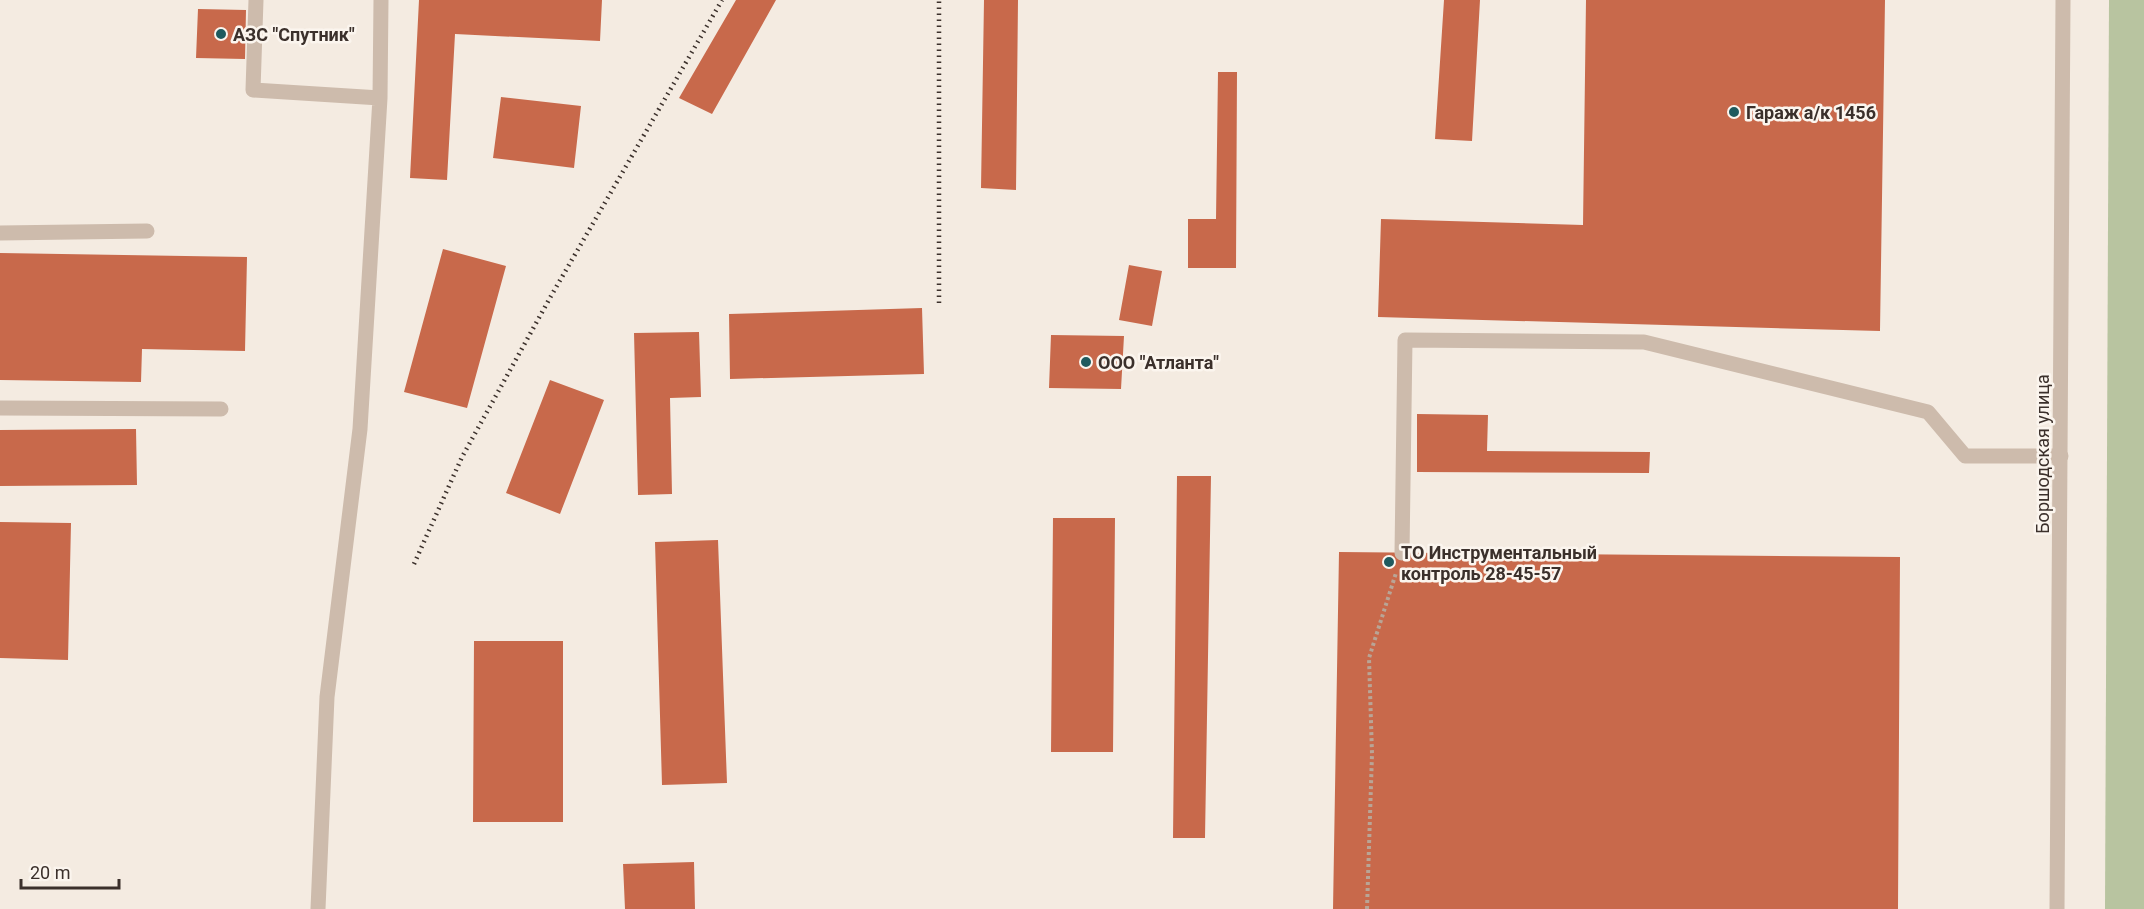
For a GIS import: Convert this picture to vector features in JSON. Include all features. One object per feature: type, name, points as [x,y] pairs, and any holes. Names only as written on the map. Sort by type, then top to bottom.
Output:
[{"type":"street","points":[[256,0],[253,90],[380,98]]},
{"type":"street","points":[[318,909],[327,697],[360,429],[380,98],[381,0]]},
{"type":"street","name":"Боршодская улица","points":[[2057,909],[2063,0]]},
{"type":"street","points":[[0,233],[147,231]]},
{"type":"street","points":[[1402,553],[1405,340],[1644,342],[1928,412],[1965,456],[2061,456]]},
{"type":"street","points":[[0,408],[221,409]]},
{"type":"path","points":[[1367,909],[1372,754],[1369,658],[1402,553]]},
{"type":"green space","points":[[2109,0],[2144,0],[2144,909],[2105,909]]},
{"type":"building","points":[[419,0],[602,0],[600,41],[455,34],[447,180],[410,178]]},
{"type":"building","points":[[736,0],[776,0],[712,114],[679,98]]},
{"type":"building","points":[[984,0],[1018,0],[1016,190],[981,188]]},
{"type":"building","points":[[1444,0],[1480,0],[1472,141],[1435,139]]},
{"type":"building","points":[[1586,0],[1885,0],[1880,331],[1378,317],[1381,219],[1583,225]]},
{"type":"building","name":"АЗС \"Спутник\"","points":[[198,9],[246,10],[245,59],[196,58]]},
{"type":"building","points":[[1218,72],[1237,72],[1236,268],[1188,268],[1188,219],[1216,219]]},
{"type":"building","points":[[501,97],[581,106],[574,168],[493,158]]},
{"type":"building","points":[[443,249],[506,266],[467,408],[404,392]]},
{"type":"building","points":[[0,253],[247,257],[245,351],[142,349],[141,382],[0,380]]},
{"type":"building","points":[[1129,265],[1162,271],[1152,326],[1119,320]]},
{"type":"building","points":[[922,308],[924,374],[730,379],[729,314]]},
{"type":"building","points":[[699,332],[701,397],[670,398],[672,494],[638,495],[634,333]]},
{"type":"building","name":"ООО \"Атланта\"","points":[[1051,335],[1124,336],[1121,389],[1049,388]]},
{"type":"building","points":[[550,380],[604,400],[560,514],[506,493]]},
{"type":"building","points":[[1417,414],[1488,415],[1487,451],[1650,452],[1649,473],[1417,472]]},
{"type":"building","points":[[136,429],[137,485],[0,486],[0,430]]},
{"type":"building","points":[[1177,476],[1211,476],[1205,838],[1173,838]]},
{"type":"building","points":[[1053,518],[1115,518],[1113,752],[1051,752]]},
{"type":"building","points":[[0,522],[71,523],[68,660],[0,658]]},
{"type":"building","points":[[718,540],[727,783],[662,785],[655,542]]},
{"type":"building","points":[[1339,552],[1900,557],[1898,909],[1333,909]]},
{"type":"building","points":[[474,641],[563,641],[563,822],[473,822]]},
{"type":"building","points":[[694,862],[695,909],[625,909],[623,864]]},
{"type":"railway","points":[[414,564],[462,457],[551,296],[722,0]]},
{"type":"railway","points":[[939,0],[939,303]]},
{"type":"place","name":"АЗС \"Спутник\"","points":[[221,34]]},
{"type":"place","name":"Гараж а/к 1456","points":[[1734,112]]},
{"type":"place","name":"ООО \"Атланта\"","points":[[1086,362]]},
{"type":"place","name":"ТО Инструментальный контроль 28-45-57","points":[[1389,562]]}]
